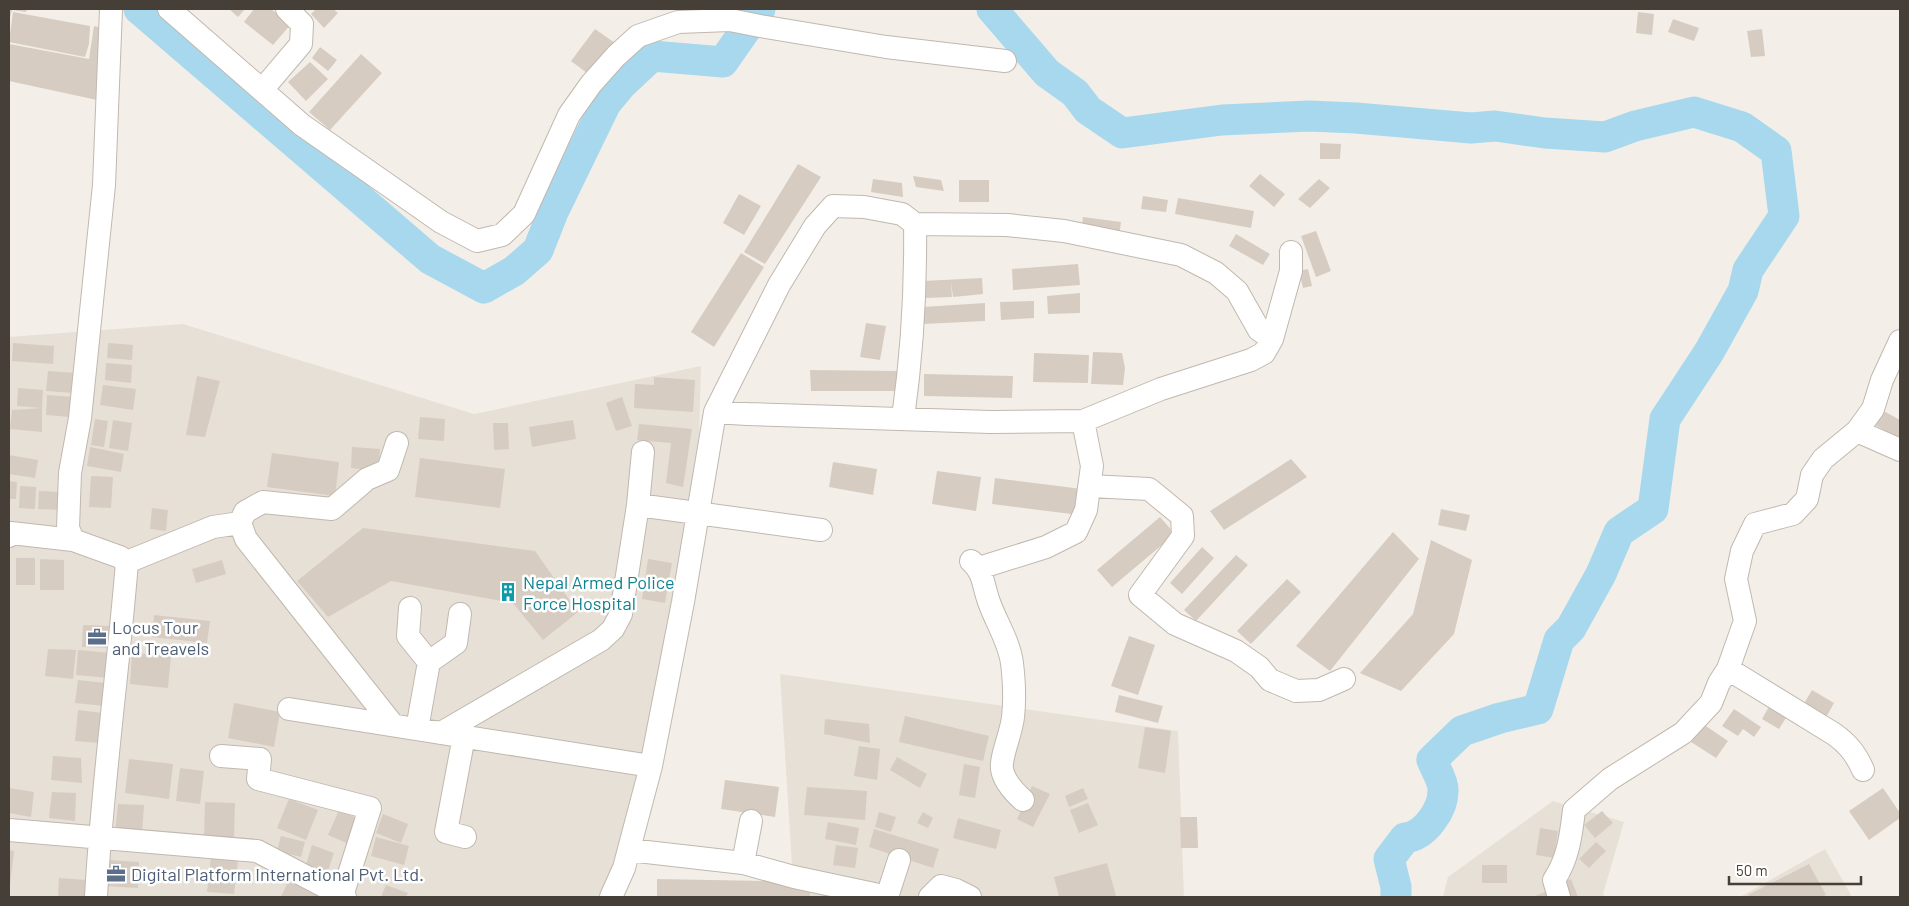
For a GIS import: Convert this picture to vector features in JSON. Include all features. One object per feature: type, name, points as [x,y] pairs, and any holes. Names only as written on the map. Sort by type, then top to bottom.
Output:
[{"type":"street","points":[[169,9],[302,125],[441,222],[477,241],[502,235],[524,214],[568,115],[616,56],[638,36],[678,22],[730,20],[886,48],[1005,61]]},
{"type":"street","points":[[262,90],[301,44],[302,24],[287,9]]},
{"type":"street","points":[[73,540],[68,528],[70,473],[80,418],[104,185],[106,11]]},
{"type":"street","points":[[611,897],[624,868],[651,766],[683,602],[715,412],[779,285],[815,226],[833,206],[864,207],[902,214],[915,224],[1007,225],[1064,232],[1181,255],[1216,273],[1237,291],[1259,330],[1272,339]]},
{"type":"street","points":[[903,418],[910,365],[916,260],[915,224]]},
{"type":"street","points":[[715,412],[990,422],[1083,421],[1161,389],[1251,360],[1264,353],[1272,339],[1291,271],[1291,252]]},
{"type":"street","points":[[1559,897],[1554,880],[1562,868],[1571,842],[1574,810],[1610,779],[1683,733],[1710,704],[1719,683],[1728,669],[1745,621],[1736,579],[1742,551],[1755,524],[1793,514],[1807,499],[1812,475],[1822,459],[1857,431],[1873,409],[1882,380],[1900,341]]},
{"type":"street","points":[[1023,800],[1010,788],[1002,769],[1013,716],[1012,662],[1007,642],[975,564],[1046,547],[1076,532],[1086,510],[1092,466],[1083,421]]},
{"type":"street","points":[[1857,431],[1900,450]]},
{"type":"street","points":[[393,725],[246,539],[240,523],[245,512],[264,502],[332,509],[367,479],[388,470],[397,443]]},
{"type":"street","points":[[441,733],[601,640],[613,628],[621,614],[638,504],[643,452]]},
{"type":"street","points":[[1090,486],[1149,489],[1182,516],[1183,536],[1140,595],[1175,624],[1236,652],[1259,667],[1270,680],[1296,691],[1319,690],[1344,679]]},
{"type":"street","points":[[638,504],[821,530]]},
{"type":"street","points":[[127,562],[213,527],[240,523]]},
{"type":"street","points":[[10,534],[73,540],[120,557],[127,562]]},
{"type":"street","points":[[96,897],[99,839],[127,562]]},
{"type":"street","points":[[410,608],[408,636],[429,662]]},
{"type":"street","points":[[417,729],[429,662],[456,643],[460,614]]},
{"type":"street","points":[[1728,669],[1783,704],[1811,718],[1847,743],[1857,756],[1863,770]]},
{"type":"street","points":[[289,709],[651,766]]},
{"type":"street","points":[[464,736],[446,832],[465,837]]},
{"type":"street","points":[[9,830],[257,851],[343,896],[370,808],[258,779],[260,759],[220,756]]},
{"type":"street","points":[[743,863],[751,821]]},
{"type":"street","points":[[629,850],[743,863],[794,877],[887,897],[899,860]]},
{"type":"street","points":[[930,897],[940,886],[956,890],[970,897]]},
{"type":"shaded area","points":[[183,324],[474,414],[701,366],[697,512],[615,897],[9,897],[9,337]]},
{"type":"shaded area","points":[[780,674],[1178,731],[1184,897],[794,897]]},
{"type":"shaded area","points":[[1553,801],[1624,822],[1603,894],[1605,897],[1443,897],[1448,877]]},
{"type":"shaded area","points":[[1825,849],[1851,895],[1850,897],[1740,897]]},
{"type":"building","points":[[9,9],[27,9],[26,12],[12,10],[9,21]]},
{"type":"building","points":[[229,9],[245,9],[238,17]]},
{"type":"building","points":[[254,9],[271,9],[291,24],[273,45],[244,22]]},
{"type":"building","points":[[316,9],[333,9],[338,13],[324,28],[311,14]]},
{"type":"building","points":[[13,12],[90,26],[89,44],[85,57],[9,42]]},
{"type":"building","points":[[1638,12],[1654,14],[1652,35],[1636,33]]},
{"type":"building","points":[[1673,19],[1699,28],[1694,41],[1668,32]]},
{"type":"building","points":[[94,26],[106,29],[97,100],[9,81],[9,44],[89,59]]},
{"type":"building","points":[[595,29],[615,43],[591,76],[571,61]]},
{"type":"building","points":[[1762,29],[1765,56],[1751,57],[1747,31]]},
{"type":"building","points":[[320,47],[337,60],[328,71],[312,58]]},
{"type":"building","points":[[361,54],[382,73],[330,130],[309,112]]},
{"type":"building","points":[[310,62],[328,79],[306,101],[288,82]]},
{"type":"building","points":[[1320,143],[1341,144],[1340,159],[1320,159]]},
{"type":"building","points":[[798,164],[821,177],[765,264],[744,252]]},
{"type":"building","points":[[1260,174],[1285,194],[1274,207],[1249,186]]},
{"type":"building","points":[[913,176],[941,180],[944,191],[916,187]]},
{"type":"building","points":[[873,179],[902,183],[903,197],[871,192]]},
{"type":"building","points":[[1319,179],[1330,188],[1310,208],[1298,199]]},
{"type":"building","points":[[959,180],[989,180],[989,202],[959,202]]},
{"type":"building","points":[[739,194],[761,206],[744,235],[723,223]]},
{"type":"building","points":[[1143,196],[1168,200],[1166,212],[1141,209]]},
{"type":"building","points":[[1178,198],[1254,211],[1251,228],[1175,214]]},
{"type":"building","points":[[1083,217],[1121,222],[1119,237],[1081,231]]},
{"type":"building","points":[[1316,231],[1331,271],[1316,277],[1301,236]]},
{"type":"building","points":[[1236,234],[1270,254],[1263,265],[1229,246]]},
{"type":"building","points":[[741,253],[764,267],[714,347],[691,332]]},
{"type":"building","points":[[1078,264],[1080,285],[1013,290],[1012,269]]},
{"type":"building","points":[[1308,269],[1312,286],[1303,288],[1299,271]]},
{"type":"building","points":[[982,278],[983,294],[953,297],[951,282],[952,297],[924,298],[923,281]]},
{"type":"building","points":[[1080,293],[1080,313],[1048,314],[1047,296]]},
{"type":"building","points":[[1034,301],[1034,318],[1001,320],[1000,302]]},
{"type":"building","points":[[985,303],[985,321],[923,324],[923,307]]},
{"type":"building","points":[[866,323],[886,326],[880,360],[860,357]]},
{"type":"building","points":[[13,343],[54,346],[53,364],[12,361]]},
{"type":"building","points":[[108,343],[133,345],[132,360],[107,358]]},
{"type":"building","points":[[1093,352],[1122,353],[1125,368],[1123,385],[1091,384]]},
{"type":"building","points":[[1034,353],[1089,355],[1088,383],[1033,382]]},
{"type":"building","points":[[106,363],[132,365],[131,383],[105,380]]},
{"type":"building","points":[[810,370],[901,371],[903,391],[811,391]]},
{"type":"building","points":[[48,371],[76,373],[74,393],[46,391]]},
{"type":"building","points":[[924,374],[1013,376],[1012,398],[924,396]]},
{"type":"building","points":[[197,376],[220,381],[205,437],[186,435]]},
{"type":"building","points":[[654,377],[695,380],[693,412],[634,408],[635,384],[654,385]]},
{"type":"building","points":[[103,385],[136,389],[133,410],[100,405]]},
{"type":"building","points":[[18,388],[43,390],[42,408],[17,406]]},
{"type":"building","points":[[47,395],[73,397],[71,417],[46,415]]},
{"type":"building","points":[[622,397],[632,426],[616,431],[606,403]]},
{"type":"building","points":[[42,408],[42,432],[10,429],[12,410]]},
{"type":"building","points":[[1880,409],[1900,420],[1900,434],[1898,438],[1872,423]]},
{"type":"building","points":[[420,417],[445,419],[444,441],[418,439]]},
{"type":"building","points":[[95,419],[108,421],[104,447],[91,445]]},
{"type":"building","points":[[113,420],[132,423],[128,451],[109,448]]},
{"type":"building","points":[[573,420],[576,439],[532,447],[529,427]]},
{"type":"building","points":[[493,423],[508,423],[509,449],[494,450]]},
{"type":"building","points":[[639,424],[692,429],[683,487],[666,483],[671,443],[637,440]]},
{"type":"building","points":[[90,447],[124,454],[121,472],[87,466]]},
{"type":"building","points":[[352,447],[380,449],[379,471],[351,468]]},
{"type":"building","points":[[272,453],[339,462],[335,496],[267,487]]},
{"type":"building","points":[[9,455],[38,460],[35,478],[9,474]]},
{"type":"building","points":[[420,458],[505,469],[500,508],[415,497]]},
{"type":"building","points":[[1291,459],[1307,477],[1224,530],[1210,511]]},
{"type":"building","points":[[833,462],[877,469],[873,495],[829,487]]},
{"type":"building","points":[[937,471],[981,477],[976,511],[932,504]]},
{"type":"building","points":[[91,476],[113,477],[111,508],[89,507]]},
{"type":"building","points":[[995,478],[1082,489],[1079,515],[992,504]]},
{"type":"building","points":[[9,481],[17,482],[16,499],[9,499]]},
{"type":"building","points":[[20,486],[36,487],[35,509],[19,508]]},
{"type":"building","points":[[39,491],[62,492],[61,510],[38,509]]},
{"type":"building","points":[[152,508],[168,510],[166,531],[150,529]]},
{"type":"building","points":[[1441,509],[1470,515],[1466,531],[1438,525]]},
{"type":"building","points":[[1160,517],[1175,534],[1112,587],[1097,570]]},
{"type":"building","name":"Nepal Armed Police Force Hospital","points":[[363,528],[535,551],[578,612],[543,640],[513,603],[391,581],[328,617],[297,581]]},
{"type":"building","points":[[1393,532],[1419,559],[1330,671],[1296,646]]},
{"type":"building","points":[[1431,540],[1472,560],[1454,634],[1401,691],[1360,673],[1413,614]]},
{"type":"building","points":[[1202,547],[1214,558],[1182,594],[1170,583]]},
{"type":"building","points":[[1236,555],[1248,565],[1196,621],[1184,610]]},
{"type":"building","points":[[16,558],[35,558],[35,585],[16,585]]},
{"type":"building","points":[[40,559],[64,560],[64,590],[40,590]]},
{"type":"building","points":[[648,559],[672,563],[665,603],[642,599]]},
{"type":"building","points":[[222,560],[226,574],[196,583],[192,569]]},
{"type":"building","points":[[1287,579],[1301,592],[1251,644],[1237,631]]},
{"type":"building","points":[[154,615],[210,621],[207,643],[152,637]]},
{"type":"building","name":"Locus Tour and Treavels","points":[[83,625],[112,626],[111,648],[82,647]]},
{"type":"building","points":[[1129,636],[1155,645],[1138,695],[1111,686]]},
{"type":"building","points":[[48,649],[76,650],[73,679],[45,676]]},
{"type":"building","points":[[78,650],[112,653],[109,678],[76,675]]},
{"type":"building","points":[[132,653],[171,656],[168,688],[130,684]]},
{"type":"building","points":[[78,680],[106,683],[105,706],[75,703]]},
{"type":"building","points":[[1812,690],[1834,703],[1824,721],[1802,707]]},
{"type":"building","points":[[1119,695],[1163,706],[1158,723],[1115,712]]},
{"type":"building","points":[[234,703],[280,712],[274,747],[228,738]]},
{"type":"building","points":[[1771,703],[1789,713],[1779,729],[1762,719]]},
{"type":"building","points":[[1734,709],[1761,727],[1754,737],[1743,729],[1738,736],[1722,726]]},
{"type":"building","points":[[78,710],[103,713],[99,743],[75,741]]},
{"type":"building","points":[[905,716],[989,736],[983,761],[899,742]]},
{"type":"building","points":[[825,719],[869,724],[870,743],[824,734]]},
{"type":"building","points":[[1700,722],[1728,741],[1716,758],[1688,740]]},
{"type":"building","points":[[1145,727],[1171,731],[1165,773],[1138,768]]},
{"type":"building","points":[[859,746],[880,749],[877,780],[854,776]]},
{"type":"building","points":[[53,756],[81,758],[82,783],[51,780]]},
{"type":"building","points":[[897,757],[927,774],[920,788],[890,770]]},
{"type":"building","points":[[129,759],[173,764],[169,799],[125,793]]},
{"type":"building","points":[[964,764],[980,767],[975,798],[959,795]]},
{"type":"building","points":[[180,768],[204,771],[200,804],[176,801]]},
{"type":"building","points":[[725,780],[779,787],[775,817],[721,809]]},
{"type":"building","points":[[1032,786],[1050,794],[1033,827],[1017,819]]},
{"type":"building","points":[[807,787],[867,791],[865,820],[804,815]]},
{"type":"building","points":[[9,788],[34,792],[31,817],[9,813]]},
{"type":"building","points":[[1083,788],[1088,799],[1069,807],[1065,796]]},
{"type":"building","points":[[1883,788],[1900,813],[1900,818],[1869,840],[1849,811]]},
{"type":"building","points":[[52,792],[76,793],[75,821],[49,818]]},
{"type":"building","points":[[289,799],[318,810],[306,840],[277,828]]},
{"type":"building","points":[[205,802],[235,803],[234,838],[204,838]]},
{"type":"building","points":[[1088,803],[1098,825],[1079,833],[1070,810]]},
{"type":"building","points":[[118,804],[144,805],[142,835],[115,833]]},
{"type":"building","points":[[339,810],[361,820],[351,845],[328,835]]},
{"type":"building","points":[[1602,811],[1613,823],[1595,838],[1584,825]]},
{"type":"building","points":[[879,812],[896,817],[891,832],[875,827]]},
{"type":"building","points":[[923,812],[933,818],[928,828],[917,823]]},
{"type":"building","points":[[383,814],[408,824],[401,843],[376,833]]},
{"type":"building","points":[[1180,817],[1197,817],[1198,848],[1181,848]]},
{"type":"building","points":[[958,818],[1001,830],[996,849],[953,838]]},
{"type":"building","points":[[828,822],[859,828],[856,845],[825,839]]},
{"type":"building","points":[[1540,828],[1558,831],[1554,858],[1536,855]]},
{"type":"building","points":[[874,829],[939,849],[933,868],[869,847]]},
{"type":"building","points":[[281,836],[305,842],[301,857],[277,851]]},
{"type":"building","points":[[376,837],[409,846],[404,865],[371,856]]},
{"type":"building","points":[[1596,842],[1606,851],[1589,868],[1579,859]]},
{"type":"building","points":[[312,845],[334,853],[326,877],[304,871]]},
{"type":"building","points":[[836,845],[858,848],[855,868],[833,865]]},
{"type":"building","points":[[9,850],[14,851],[10,885],[9,885]]},
{"type":"building","points":[[211,857],[238,860],[234,894],[207,892]]},
{"type":"building","points":[[108,860],[139,862],[138,888],[105,886]]},
{"type":"building","points":[[1107,863],[1116,896],[1059,897],[1054,877]]},
{"type":"building","points":[[1809,864],[1826,895],[1822,897],[1749,897],[1748,895]]},
{"type":"building","points":[[1482,865],[1507,865],[1507,883],[1482,883]]},
{"type":"building","points":[[59,878],[87,880],[85,897],[58,897]]},
{"type":"building","points":[[289,879],[327,897],[281,897]]},
{"type":"building","points":[[657,879],[810,882],[810,897],[657,897]]},
{"type":"building","points":[[1571,879],[1578,897],[1561,897],[1556,884]]},
{"type":"building","points":[[386,885],[408,893],[406,897],[381,897]]},
{"type":"building","points":[[1545,892],[1547,897],[1532,897]]},
{"type":"waterway","points":[[139,9],[430,259],[484,288],[514,271],[538,250],[553,212],[606,103],[621,85],[652,56],[723,62],[760,9]]},
{"type":"waterway","points":[[992,9],[1047,73],[1075,93],[1088,110],[1122,133],[1222,120],[1309,116],[1471,128],[1495,126],[1545,133],[1605,137],[1635,126],[1694,112],[1742,127],[1776,151],[1784,216],[1748,270],[1743,291],[1709,352],[1665,419],[1653,509],[1619,532],[1601,574],[1571,628],[1559,640],[1538,709],[1500,718],[1462,731],[1432,760],[1442,782],[1443,789],[1440,805],[1437,813],[1426,827],[1420,832],[1405,838],[1389,859],[1396,887],[1396,897]]},
{"type":"place","name":"Nepal Armed Police Force Hospital","points":[[508,592]]},
{"type":"place","name":"Locus Tour and Treavels","points":[[97,637]]},
{"type":"place","name":"Digital Platform International Pvt. Ltd.","points":[[116,874]]}]
